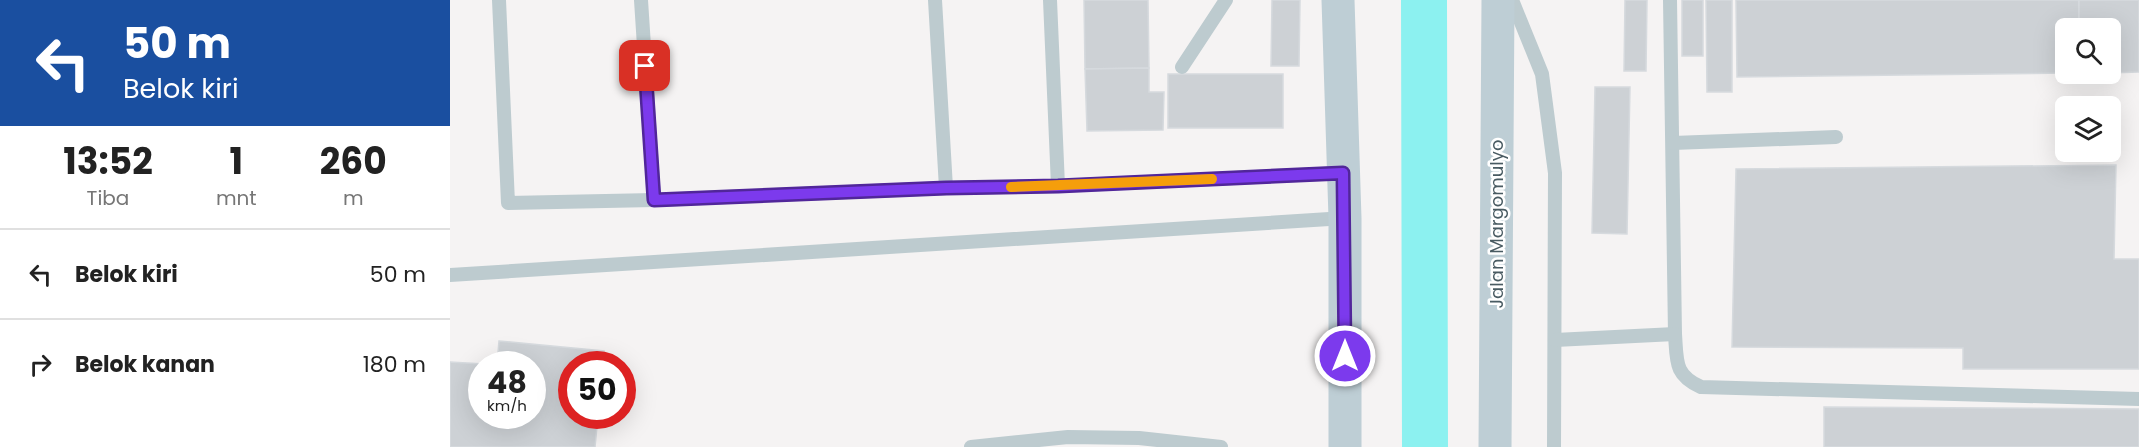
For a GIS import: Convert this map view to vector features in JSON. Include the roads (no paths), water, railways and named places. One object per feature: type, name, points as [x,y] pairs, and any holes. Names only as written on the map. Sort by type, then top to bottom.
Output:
[{"type":"main road","points":[[1338,0],[1345,218],[1345,447]]},
{"type":"main road","name":"Jalan Margomulyo","points":[[1496,447],[1498,0]]},
{"type":"lane","points":[[500,0],[508,203],[1058,186],[1343,173]]},
{"type":"lane","points":[[641,0],[654,200]]},
{"type":"lane","points":[[935,0],[946,188]]},
{"type":"lane","points":[[1050,0],[1058,186]]},
{"type":"lane","points":[[1182,67],[1226,0]]},
{"type":"lane","points":[[1512,0],[1542,74],[1555,173],[1554,447]]},
{"type":"lane","points":[[1670,0],[1675,334],[1677,365],[1683,376],[1701,387],[2139,399]]},
{"type":"lane","points":[[1673,143],[1836,137]]},
{"type":"lane","points":[[450,275],[1345,218]]},
{"type":"lane","points":[[1555,340],[1675,334]]},
{"type":"lane","points":[[971,447],[1068,437],[1139,438],[1221,447]]},
{"type":"waterway","points":[[1424,0],[1425,447]]}]
